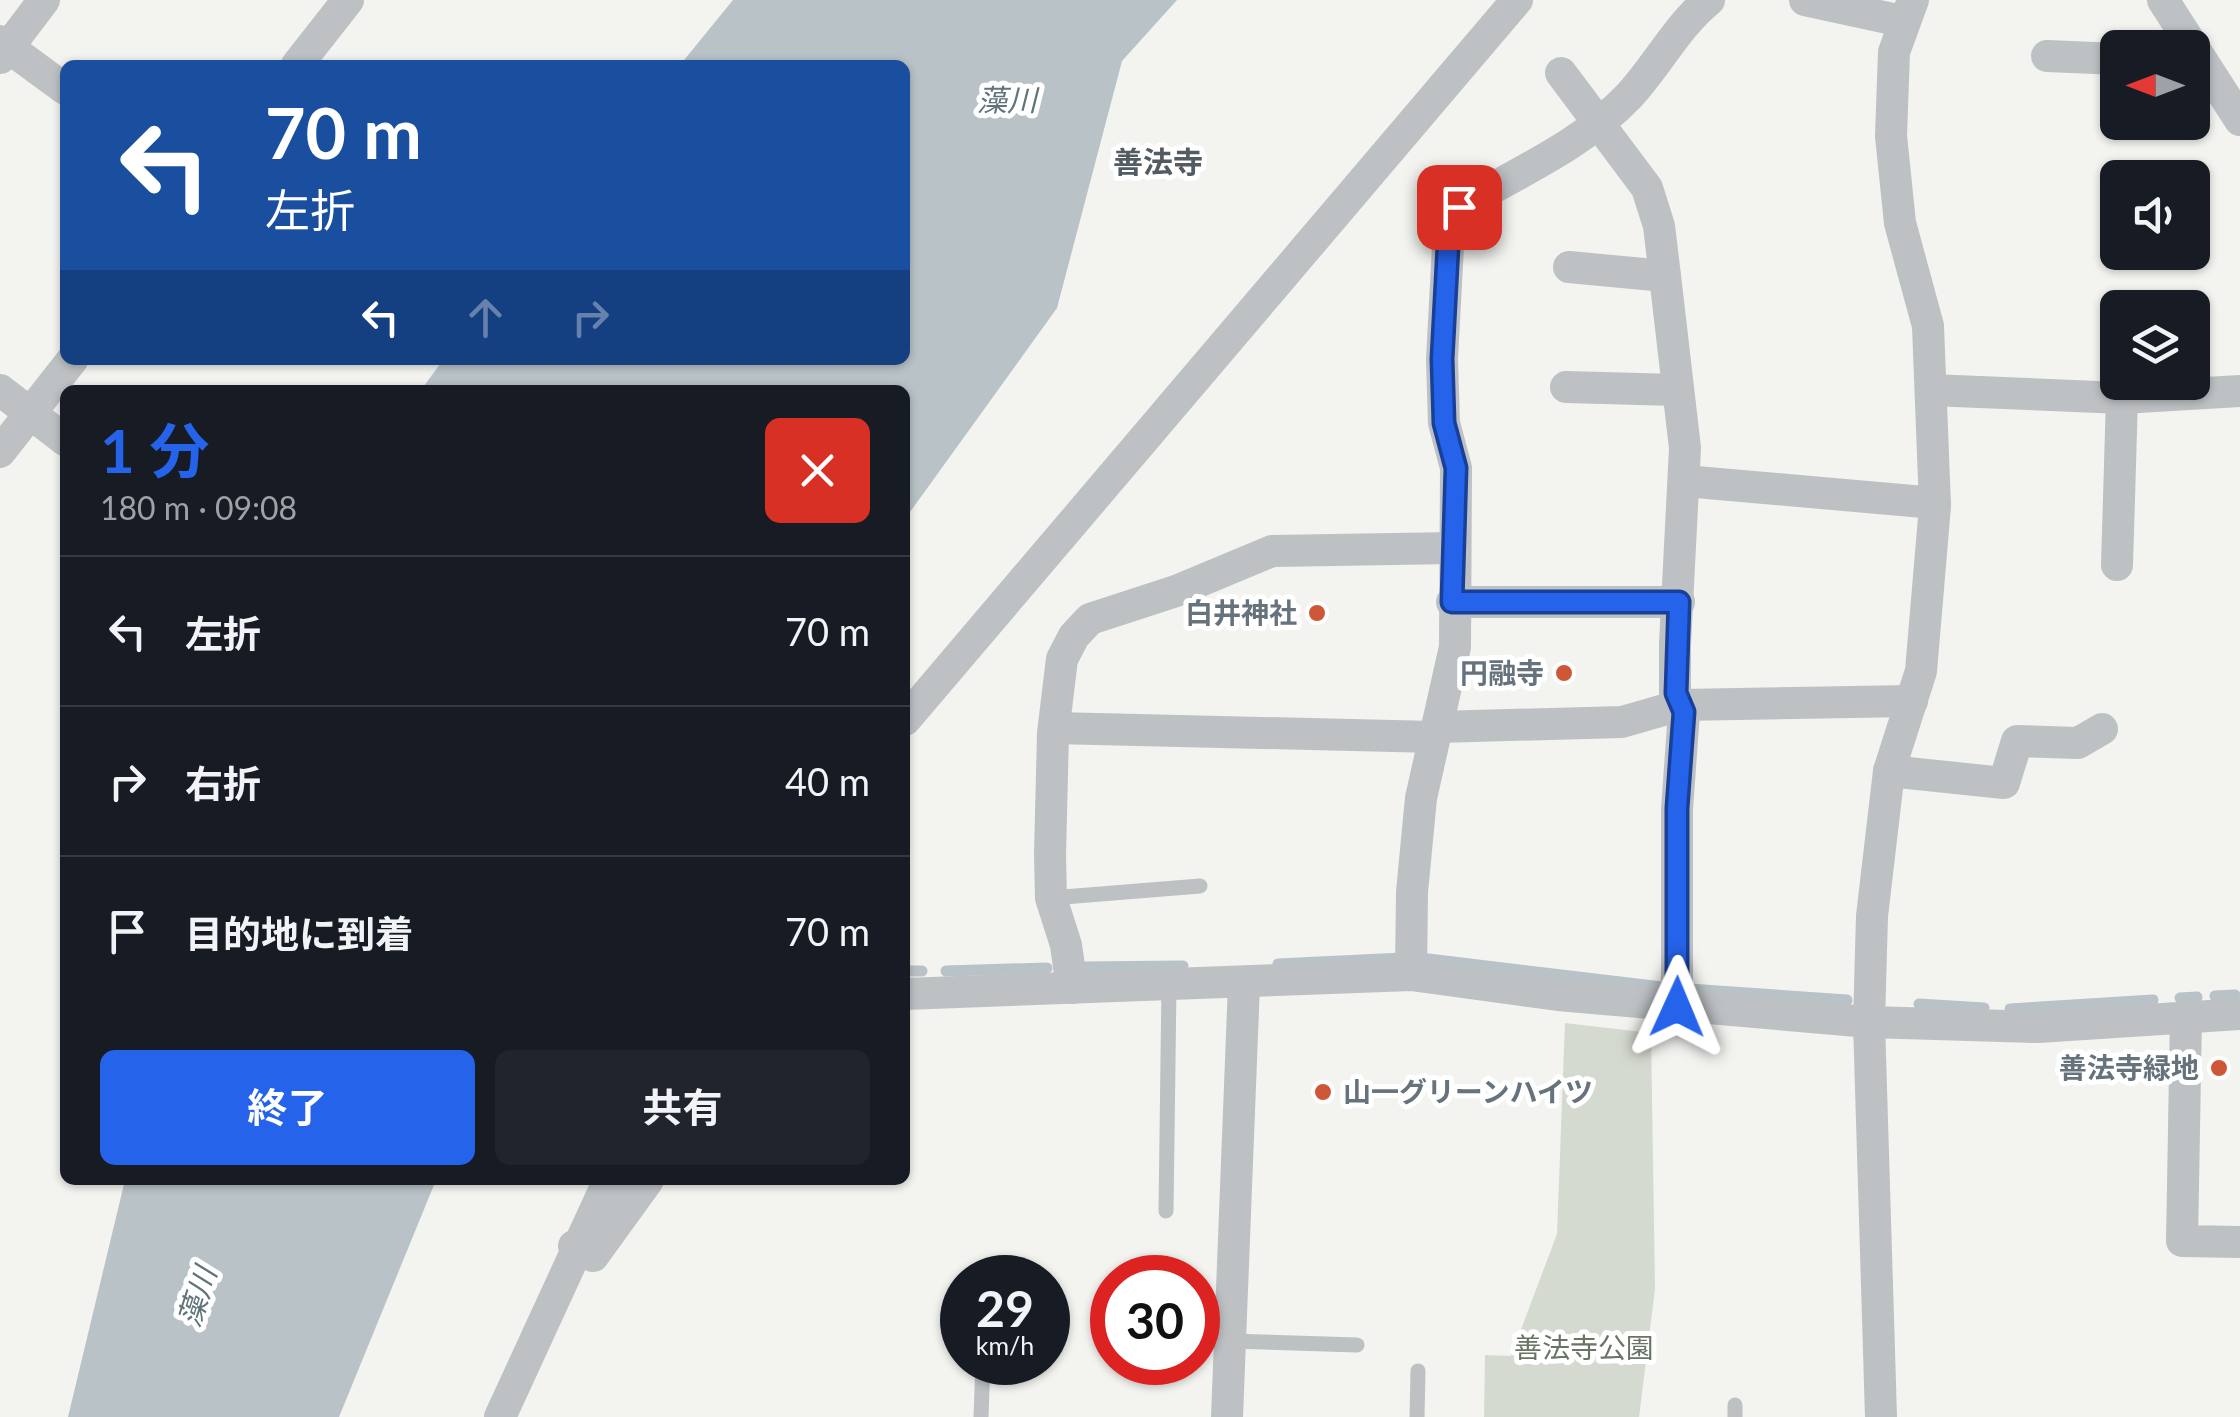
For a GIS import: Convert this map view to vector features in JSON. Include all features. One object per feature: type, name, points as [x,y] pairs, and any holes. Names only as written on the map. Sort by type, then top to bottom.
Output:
[{"type":"street","points":[[44,0],[3,49],[60,86]]},
{"type":"street","points":[[302,60],[348,0]]},
{"type":"street","points":[[910,714],[1517,0]]},
{"type":"street","points":[[1411,975],[1415,847],[1455,647],[1452,602],[1456,468],[1444,423],[1442,359],[1448,246],[1459,207],[1598,124],[1628,97],[1694,12],[1709,0]]},
{"type":"street","points":[[1805,0],[1908,11],[1894,52],[1890,136],[1900,223],[1928,326],[1935,503],[1930,598],[1921,672],[1889,771],[1872,916],[1869,1022],[1881,1417]]},
{"type":"street","points":[[2163,0],[2179,30]]},
{"type":"street","points":[[2047,56],[2100,58]]},
{"type":"street","points":[[1561,73],[1647,188],[1659,226],[1666,276],[1685,481],[1676,693],[1681,704],[1677,1007]]},
{"type":"street","points":[[2210,80],[2240,120]]},
{"type":"street","points":[[1569,267],[1666,276]]},
{"type":"street","points":[[0,452],[68,365]]},
{"type":"street","points":[[1566,387],[1676,390]]},
{"type":"street","points":[[0,390],[60,436]]},
{"type":"street","points":[[1931,390],[2100,397]]},
{"type":"street","points":[[2210,393],[2240,391]]},
{"type":"street","points":[[2117,565],[2122,400]]},
{"type":"street","points":[[1685,481],[1935,503]]},
{"type":"street","points":[[1072,988],[1066,945],[1051,898],[1054,728],[1062,659],[1074,636],[1090,619],[1176,591],[1272,551],[1454,548]]},
{"type":"street","points":[[1452,602],[1679,602]]},
{"type":"street","points":[[1054,728],[1436,732],[1622,722],[1681,704],[1912,702]]},
{"type":"street","points":[[1889,771],[2004,783],[2017,741],[2078,743],[2102,729]]},
{"type":"street","points":[[910,994],[1411,975],[1677,1007],[1869,1022],[2038,1027],[2240,1014]]},
{"type":"street","points":[[1226,1417],[1244,984]]},
{"type":"street","points":[[2186,1017],[2182,1241],[2240,1242]]},
{"type":"street","points":[[500,1417],[574,1246],[605,1185]]},
{"type":"street","points":[[574,1246],[593,1256],[644,1185]]},
{"type":"lane","points":[[1051,898],[1200,886]]},
{"type":"lane","points":[[1166,1211],[1169,985]]},
{"type":"lane","points":[[1230,1340],[1357,1345]]},
{"type":"lane","points":[[1417,1417],[1418,1371]]},
{"type":"lane","points":[[981,1417],[982,1385]]},
{"type":"green space","name":"善法寺公園","points":[[1565,1023],[1651,1033],[1655,1289],[1639,1417],[1484,1417],[1485,1355],[1511,1356],[1557,1234]]},
{"type":"water","name":"藻川","points":[[733,0],[1177,0],[1122,61],[1057,308],[910,512],[910,385],[425,385],[439,365],[910,365],[910,60],[684,60]]},
{"type":"water","name":"藻川","points":[[124,1185],[434,1185],[339,1417],[68,1417]]},
{"type":"waterway","points":[[1278,964],[1403,958]]},
{"type":"waterway","points":[[1420,958],[1662,987]]},
{"type":"waterway","points":[[1081,967],[1183,966]]},
{"type":"waterway","points":[[946,971],[1047,968]]},
{"type":"waterway","points":[[910,971],[922,971]]},
{"type":"waterway","points":[[1689,989],[1847,1000]]},
{"type":"waterway","points":[[2215,996],[2235,995]]},
{"type":"waterway","points":[[2180,998],[2197,997]]},
{"type":"waterway","points":[[2010,1009],[2153,1000]]},
{"type":"waterway","points":[[1919,1004],[1984,1008]]},
{"type":"place","name":"白井神社","points":[[1317,613]]},
{"type":"place","name":"円融寺","points":[[1564,673]]},
{"type":"place","name":"善法寺緑地","points":[[2219,1068]]},
{"type":"place","name":"山一グリーンハイツ","points":[[1323,1092]]},
{"type":"district","name":"善法寺","points":[[1158,163]]},
{"type":"route","points":[[1459,207],[1448,246],[1442,359],[1444,423],[1456,468],[1452,602],[1679,602],[1676,693],[1684,712],[1677,808],[1677,1007]]}]
